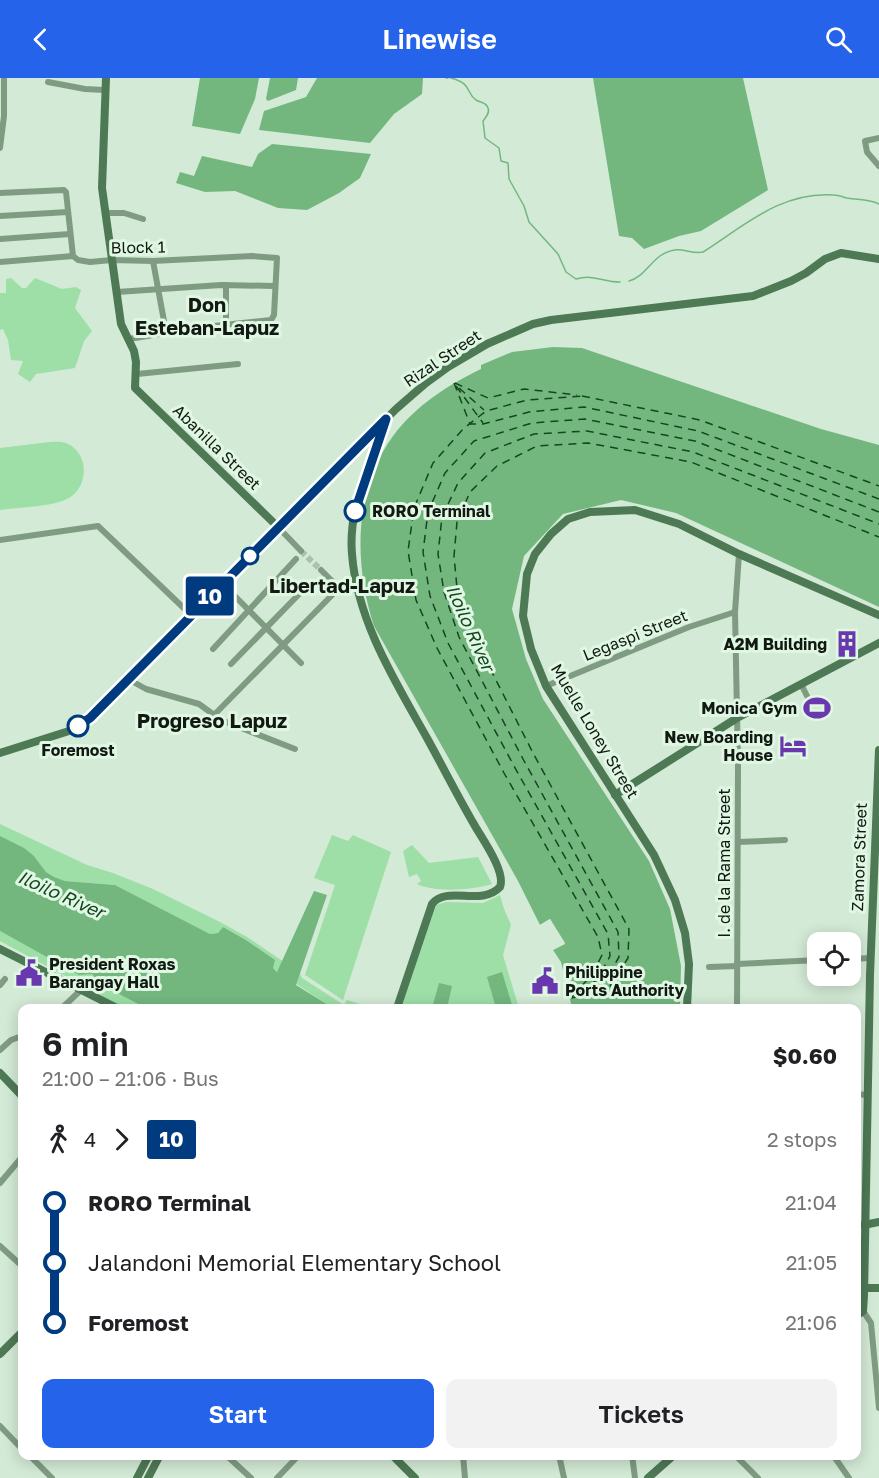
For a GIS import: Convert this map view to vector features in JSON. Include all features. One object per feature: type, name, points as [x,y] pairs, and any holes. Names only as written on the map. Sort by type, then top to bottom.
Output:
[{"type":"main road","points":[[106,78],[101,170],[105,213],[121,324],[134,351],[137,374]]},
{"type":"main road","name":"Rizal Street","points":[[1,753],[76,728],[90,718],[386,419],[426,382],[488,344],[533,324],[551,320],[753,296],[791,281],[825,259],[841,253],[879,259]]},
{"type":"main road","name":"Abanilla Street","points":[[137,374],[135,388],[279,527]]},
{"type":"main road","points":[[386,419],[357,501],[352,526],[352,554],[362,603],[370,629],[398,687],[492,856],[502,882],[496,892],[489,895],[446,896],[435,900],[429,911],[398,1004]]},
{"type":"main road","name":"Muelle Loney Street","points":[[687,1004],[689,964],[685,933],[675,900],[654,855],[546,686],[531,649],[523,616],[527,574],[535,554],[551,534],[568,519],[590,512],[635,510],[679,524],[739,554],[879,615]]},
{"type":"main road","points":[[615,795],[737,718],[879,643]]},
{"type":"main road","name":"Zamora Street","points":[[861,1272],[879,750]]},
{"type":"main road","points":[[0,949],[109,1004]]},
{"type":"main road","points":[[0,1073],[18,1092]]},
{"type":"main road","points":[[864,1225],[879,1222]]},
{"type":"main road","points":[[861,1288],[879,1288]]},
{"type":"main road","points":[[0,1354],[18,1336]]},
{"type":"main road","points":[[137,1478],[146,1460]]},
{"type":"main road","points":[[148,1478],[157,1460]]},
{"type":"main road","points":[[397,1460],[415,1478]]},
{"type":"main road","points":[[648,1478],[668,1460]]},
{"type":"street","points":[[0,148],[4,116],[4,78]]},
{"type":"street","points":[[48,82],[104,90]]},
{"type":"street","points":[[879,138],[865,141],[867,153],[879,166]]},
{"type":"street","points":[[0,193],[64,190],[73,256]]},
{"type":"street","points":[[0,216],[68,212]]},
{"type":"street","points":[[105,213],[124,213],[143,219]]},
{"type":"street","points":[[0,238],[70,234]]},
{"type":"street","name":"Block 1","points":[[0,262],[73,256],[78,260],[90,262],[252,256],[277,258],[274,286]]},
{"type":"street","points":[[153,261],[166,332]]},
{"type":"street","points":[[226,285],[226,324]]},
{"type":"street","points":[[117,292],[226,285],[274,286],[273,318],[129,339]]},
{"type":"street","points":[[137,374],[238,364]]},
{"type":"street","points":[[0,540],[98,526],[191,615]]},
{"type":"street","points":[[279,527],[302,551]]},
{"type":"street","points":[[737,718],[735,612],[739,554]]},
{"type":"street","points":[[213,649],[296,559]]},
{"type":"street","points":[[214,715],[339,588],[321,570]]},
{"type":"street","points":[[223,584],[301,663]]},
{"type":"street","points":[[231,664],[304,589]]},
{"type":"street","name":"Legaspi Street","points":[[546,686],[689,627],[735,612]]},
{"type":"street","points":[[128,679],[146,689],[199,704],[214,715],[242,729],[295,749]]},
{"type":"street","points":[[801,684],[807,696]]},
{"type":"street","name":"I. de la Rama Street","points":[[737,718],[737,1004]]},
{"type":"street","points":[[738,842],[785,840]]},
{"type":"street","points":[[861,958],[871,958]]},
{"type":"street","points":[[709,967],[807,961]]},
{"type":"street","points":[[66,1004],[81,990]]},
{"type":"street","points":[[0,1050],[11,1040],[18,1037]]},
{"type":"street","points":[[861,1094],[867,1095]]},
{"type":"street","points":[[0,1183],[18,1162]]},
{"type":"street","points":[[0,1246],[18,1262]]},
{"type":"street","points":[[861,1315],[871,1323],[879,1406]]},
{"type":"street","points":[[0,1426],[18,1445]]},
{"type":"street","points":[[34,1460],[52,1478]]},
{"type":"street","points":[[231,1460],[251,1478]]},
{"type":"street","points":[[277,1478],[293,1460]]},
{"type":"street","points":[[463,1460],[465,1478]]},
{"type":"street","points":[[560,1460],[564,1478]]},
{"type":"street","points":[[633,1460],[635,1478]]},
{"type":"street","points":[[740,1460],[758,1478]]},
{"type":"street","points":[[836,1460],[849,1478]]},
{"type":"shaded area","points":[[11,278],[22,288],[26,288],[35,278],[62,289],[76,287],[81,290],[75,308],[92,331],[84,341],[75,368],[36,374],[30,382],[18,374],[23,361],[11,360],[8,340],[3,329],[0,330],[0,293],[6,293],[6,279]]},
{"type":"shaded area","points":[[50,442],[68,444],[80,455],[84,470],[76,493],[54,503],[0,510],[0,448]]},
{"type":"shaded area","points":[[0,824],[87,865],[153,889],[247,937],[299,972],[302,978],[342,1004],[327,1004],[272,968],[274,960],[223,927],[218,933],[210,934],[115,885],[65,881],[46,872],[34,856],[0,852]]},
{"type":"shaded area","points":[[332,835],[348,841],[353,835],[391,852],[343,1000],[305,975],[335,885],[314,878]]},
{"type":"shaded area","points":[[412,845],[429,863],[478,857],[492,884],[454,890],[434,889],[417,884],[421,881],[417,874],[409,877],[403,851]]},
{"type":"shaded area","points":[[500,895],[511,925],[503,955],[518,1004],[402,1004],[436,905],[446,902],[483,903]]},
{"type":"shaded area","points":[[0,931],[79,975],[92,974],[141,1004],[117,1004],[0,941]]},
{"type":"shaded area","points":[[347,1000],[360,1004],[345,1004]]},
{"type":"water","points":[[200,78],[259,78],[255,99],[240,134],[192,126]]},
{"type":"water","points":[[270,78],[298,78],[296,90],[268,101],[266,99]]},
{"type":"water","points":[[317,78],[423,78],[422,94],[394,114],[370,143],[259,130],[264,111],[306,97]]},
{"type":"water","points":[[593,78],[743,78],[768,190],[701,231],[679,236],[644,249],[632,238],[619,236]]},
{"type":"water","points":[[272,144],[371,154],[360,178],[339,193],[307,210],[278,208],[235,191],[205,192],[176,183],[180,172],[194,176],[202,156],[252,167],[258,154]]},
{"type":"water","name":"Iloilo River","points":[[553,347],[582,348],[821,429],[879,445],[879,607],[676,513],[621,500],[563,514],[524,556],[512,609],[526,659],[543,699],[649,861],[670,909],[681,966],[680,1004],[571,1004],[561,962],[553,950],[565,943],[550,919],[540,925],[518,881],[374,626],[367,602],[363,578],[361,528],[370,480],[380,457],[402,425],[422,406],[444,389],[481,369],[481,365],[512,352]]},
{"type":"water","name":"Iloilo River","points":[[0,836],[24,848],[34,856],[46,872],[54,877],[65,881],[115,885],[210,934],[218,933],[223,927],[275,960],[273,968],[277,972],[314,891],[327,895],[296,985],[327,1004],[138,1004],[100,984],[92,974],[79,975],[0,931]]},
{"type":"water","points":[[502,972],[512,1004],[495,1004],[487,977]]},
{"type":"water","points":[[439,983],[452,986],[448,1004],[433,1004]]},
{"type":"pier","points":[[550,919],[565,944],[553,950],[552,947],[561,942],[549,923],[541,928],[540,925]]},
{"type":"waterway","points":[[451,78],[466,85],[473,97],[487,106],[488,113],[483,121],[485,138],[499,148],[501,161],[508,163],[509,179],[524,206],[529,222],[558,254],[566,272],[576,279],[588,277],[620,282]]},
{"type":"waterway","points":[[629,281],[638,277],[666,252],[672,250],[703,252],[748,221],[780,204],[815,195],[836,195],[879,204]]},
{"type":"ferry route","points":[[454,383],[470,424],[483,424],[529,412],[584,407],[698,431],[879,499]]},
{"type":"ferry route","points":[[455,383],[488,398],[524,389],[577,395]]},
{"type":"ferry route","points":[[456,386],[483,423]]},
{"type":"ferry route","points":[[459,388],[484,410]]},
{"type":"ferry route","points":[[582,396],[700,420],[879,486]]},
{"type":"ferry route","points":[[573,995],[592,975],[602,955],[598,937],[504,773],[437,648],[416,600],[408,551],[414,508],[433,463],[463,429],[486,411],[527,400],[583,396]]},
{"type":"ferry route","points":[[570,998],[597,980],[610,956],[608,934],[448,643],[430,596],[423,552],[428,512],[445,473],[474,441],[532,423],[585,419],[695,441],[879,512]]},
{"type":"ferry route","points":[[575,996],[602,986],[619,957],[618,932],[459,637],[444,592],[438,554],[442,517],[458,483],[485,453],[534,434],[587,431],[693,452],[879,524]]},
{"type":"ferry route","points":[[571,998],[607,991],[628,958],[629,929],[533,753],[471,631],[457,588],[454,556],[457,522],[470,492],[497,466],[537,446],[588,443],[691,462],[879,537]]},
{"type":"tunnel","points":[[301,551],[321,570]]},
{"type":"bus line","name":"10","points":[[78,726],[90,718],[386,419],[355,511]]},
{"type":"place","name":"RORO Terminal","points":[[355,511]]},
{"type":"place","name":"A2M Building","points":[[847,644]]},
{"type":"place","name":"Monica Gym","points":[[817,708]]},
{"type":"place","name":"Foremost","points":[[78,726]]},
{"type":"place","name":"New Boarding House","points":[[793,746]]},
{"type":"place","name":"President Roxas Barangay Hall","points":[[29,973]]},
{"type":"place","name":"Philippine Ports Authority","points":[[545,981]]},
{"type":"district","name":"Don Esteban-Lapuz","points":[[207,316]]},
{"type":"district","name":"Libertad-Lapuz","points":[[342,586]]},
{"type":"district","name":"Progreso Lapuz","points":[[212,721]]}]
